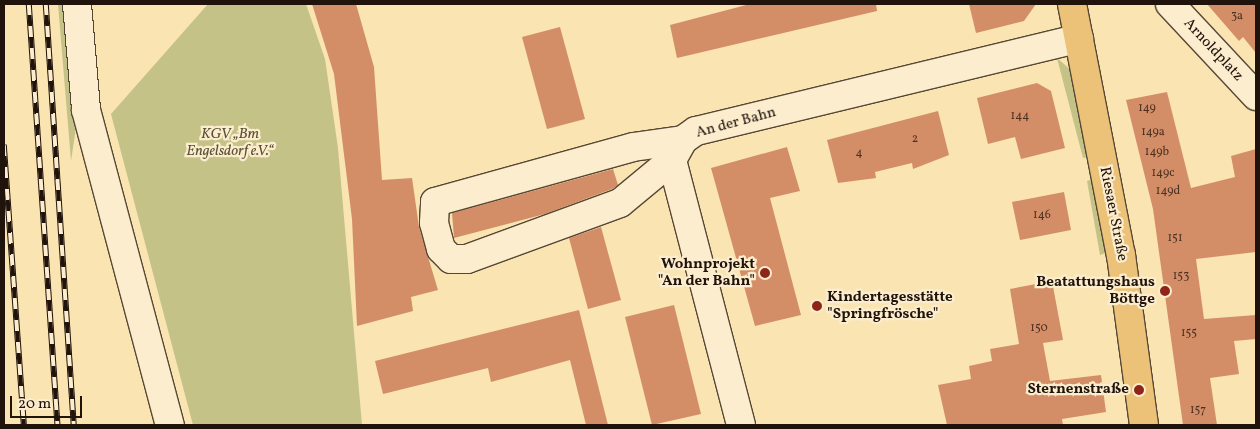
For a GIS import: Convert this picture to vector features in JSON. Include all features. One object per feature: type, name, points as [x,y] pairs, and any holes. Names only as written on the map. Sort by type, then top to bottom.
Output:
[{"type":"main road","name":"Riesaer Straße","points":[[1072,4],[1121,255],[1144,425]]},
{"type":"street","points":[[77,4],[86,110],[170,425]]},
{"type":"street","name":"Arnoldplatz","points":[[1170,4],[1256,96]]},
{"type":"street","name":"An der Bahn","points":[[677,150],[696,131],[1079,38]]},
{"type":"street","points":[[633,147],[677,150],[620,203],[467,259],[451,259],[441,248],[434,224],[435,202],[633,147]]},
{"type":"street","points":[[677,150],[741,425]]},
{"type":"green space","points":[[58,4],[68,4],[78,114],[71,161]]},
{"type":"green space","name":"KGV „Bm Engelsdorf e.V.“","points":[[208,4],[306,4],[325,59],[338,148],[362,425],[193,425],[111,114]]},
{"type":"green space","points":[[1057,58],[1071,70],[1090,156],[1083,158]]},
{"type":"green space","points":[[1093,179],[1106,253],[1100,255],[1087,181]]},
{"type":"building","points":[[312,4],[356,4],[374,67],[382,180],[412,178],[419,227],[438,290],[411,297],[413,311],[357,326],[352,219],[334,74]]},
{"type":"building","points":[[750,4],[876,4],[877,11],[677,58],[670,25]]},
{"type":"building","points":[[969,4],[1036,4],[1024,21],[976,33]]},
{"type":"building","points":[[1207,4],[1256,4],[1256,53],[1243,37],[1239,41]]},
{"type":"building","points":[[560,27],[585,119],[547,129],[522,37]]},
{"type":"building","points":[[1037,83],[1051,91],[1065,148],[1021,159],[1015,137],[988,144],[977,98]]},
{"type":"building","points":[[1167,92],[1191,188],[1235,177],[1231,156],[1256,149],[1256,252],[1196,259],[1204,319],[1256,315],[1256,339],[1234,341],[1239,374],[1210,378],[1217,425],[1183,425],[1153,209],[1126,100]]},
{"type":"building","points":[[938,111],[949,155],[913,169],[912,163],[875,172],[876,178],[838,183],[827,140]]},
{"type":"building","name":"Wohnprojekt \"An der Bahn\"","points":[[787,147],[800,191],[770,198],[801,315],[755,326],[711,168]]},
{"type":"building","points":[[613,169],[618,185],[612,189],[545,214],[454,238],[452,213]]},
{"type":"building","points":[[1064,192],[1071,230],[1020,240],[1012,202]]},
{"type":"building","points":[[601,227],[621,300],[588,309],[569,238]]},
{"type":"building","points":[[1052,281],[1063,340],[1043,343],[1050,381],[1101,375],[1106,412],[1062,419],[1063,425],[947,425],[938,385],[971,379],[969,366],[992,361],[990,349],[1019,344],[1010,289]]},
{"type":"building","points":[[674,305],[701,414],[652,425],[625,317]]},
{"type":"building","points":[[579,310],[608,425],[586,425],[570,360],[491,382],[488,368],[383,394],[375,361]]},
{"type":"railway","points":[[29,4],[58,425]]},
{"type":"railway","points":[[46,4],[74,425]]},
{"type":"railway","points":[[4,145],[24,425]]},
{"type":"place","name":"Wohnprojekt \"An der Bahn\"","points":[[765,273]]},
{"type":"place","name":"Beatattungshaus Böttge","points":[[1165,291]]},
{"type":"place","name":"Kindertagesstätte \"Springfrösche\"","points":[[817,306]]},
{"type":"place","name":"Sternenstraße","points":[[1139,390]]}]
